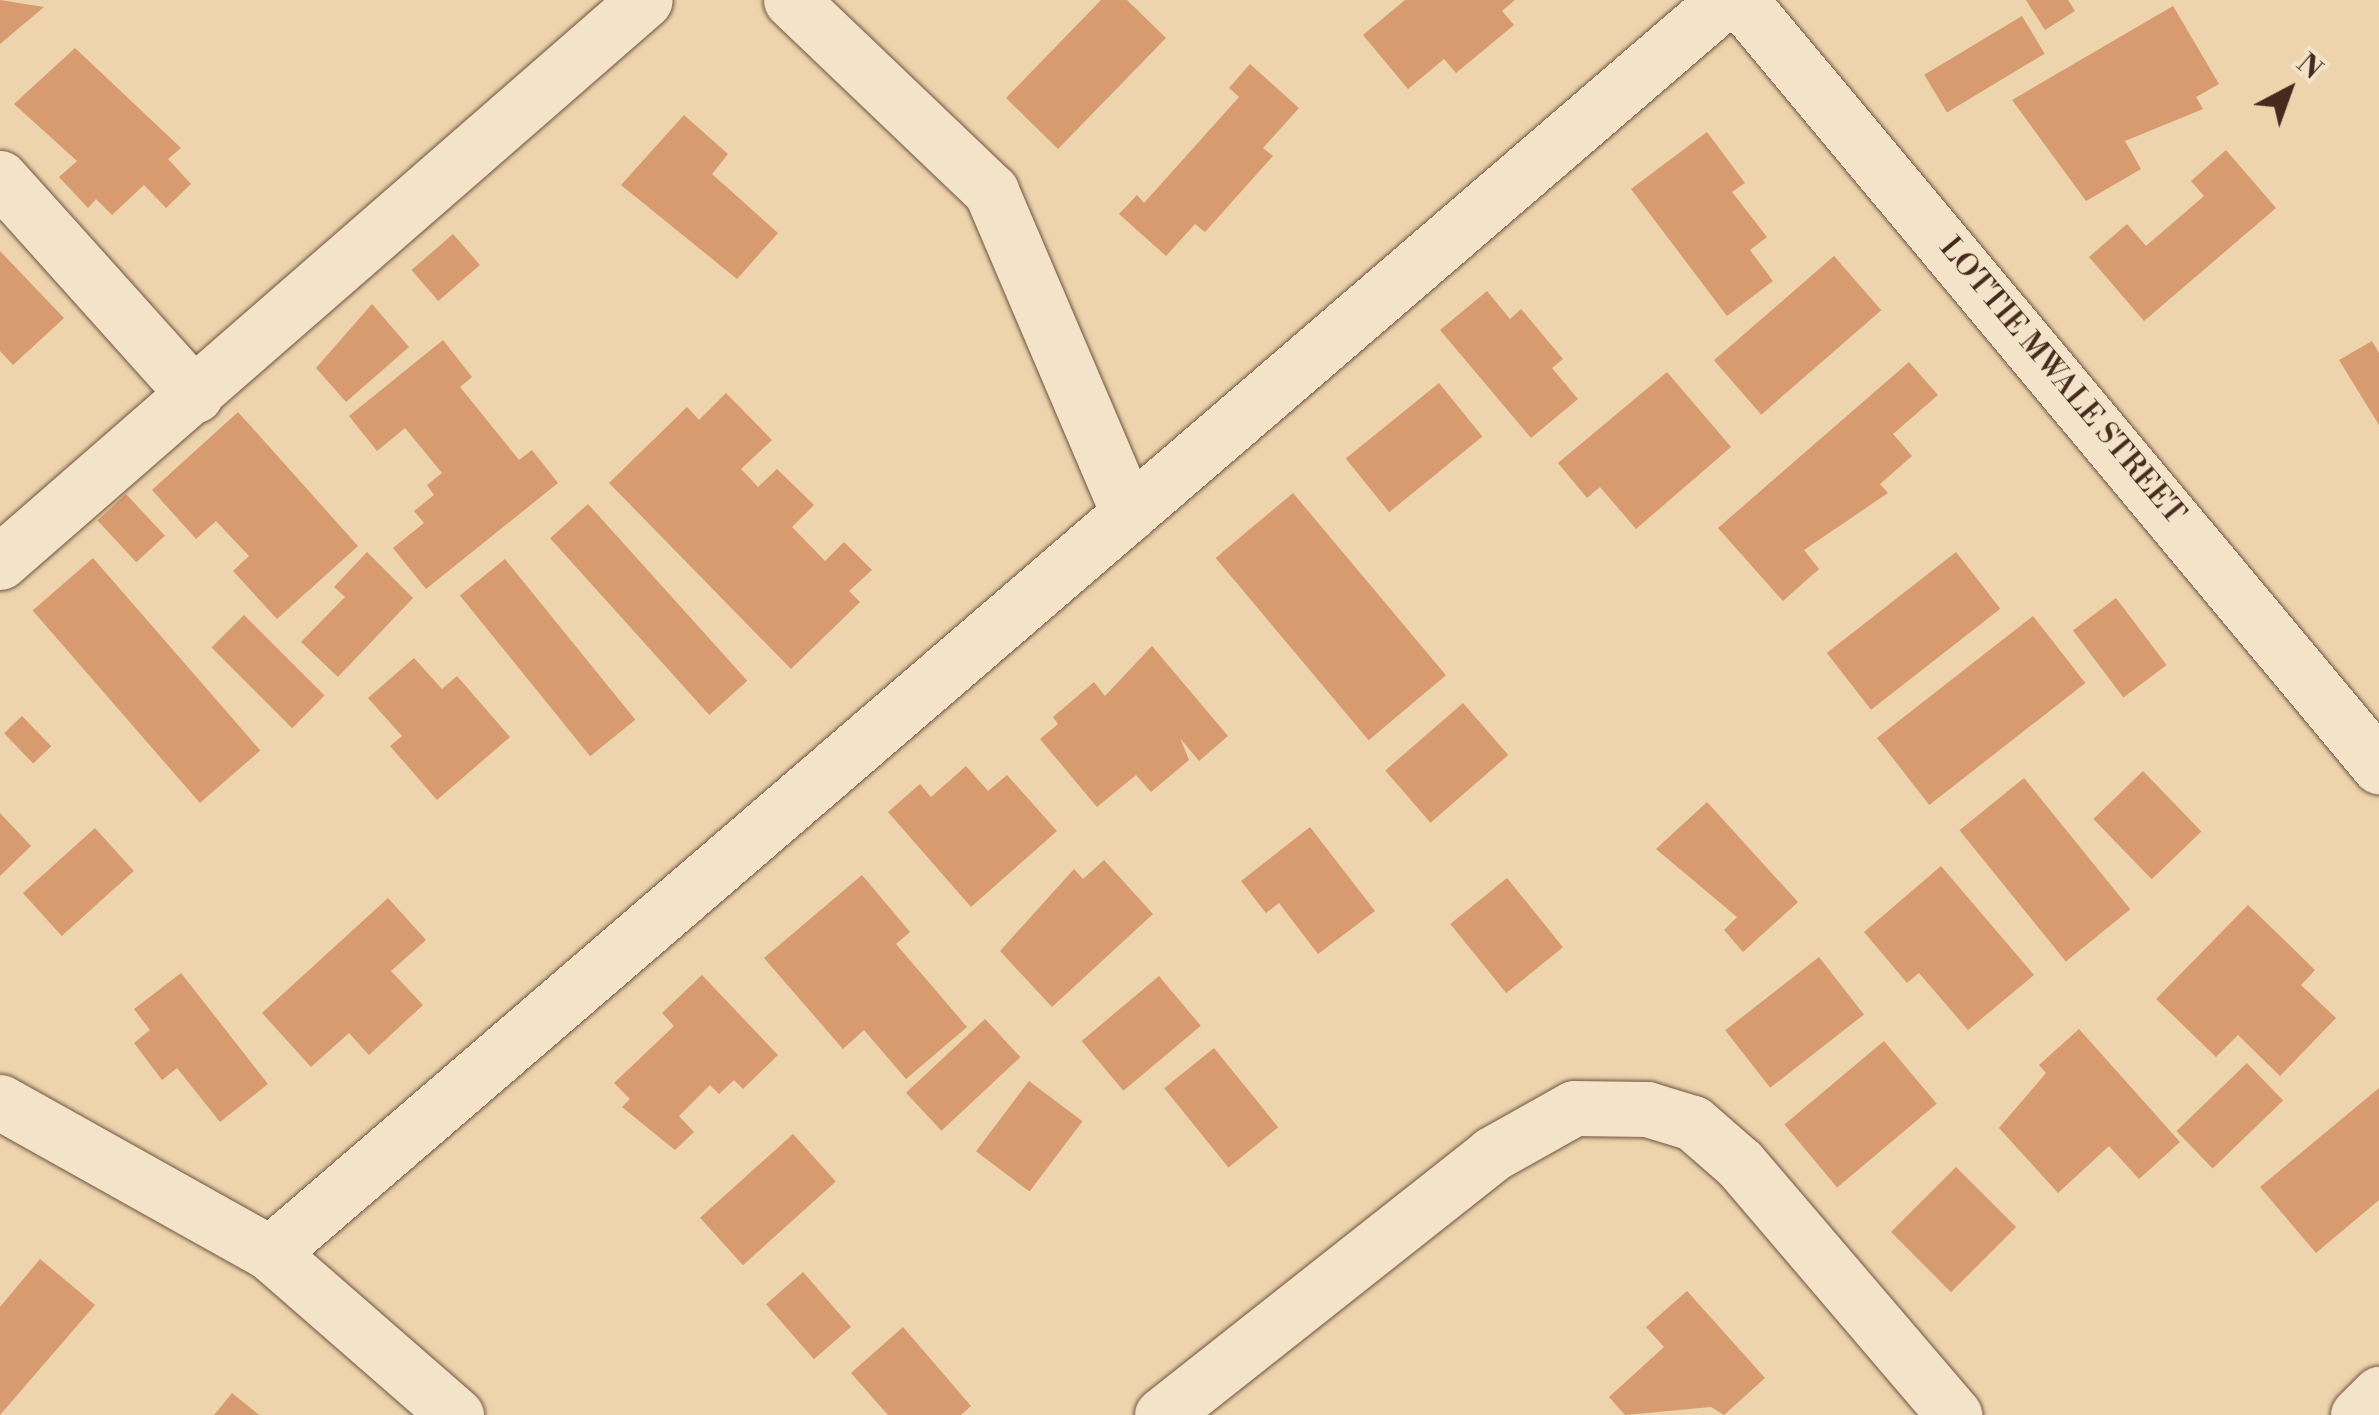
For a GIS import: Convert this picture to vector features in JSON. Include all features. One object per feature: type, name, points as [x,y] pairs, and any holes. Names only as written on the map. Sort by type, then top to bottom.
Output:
[{"type":"street","points":[[0,562],[646,0]]},
{"type":"street","points":[[791,0],[991,191],[1130,514]]},
{"type":"street","points":[[270,1253],[1725,0]]},
{"type":"street","name":"LOTTIE MWALE STREET","points":[[1740,0],[2379,766]]},
{"type":"street","points":[[0,178],[194,394]]},
{"type":"street","points":[[0,1102],[270,1253],[456,1415]]},
{"type":"street","points":[[1162,1415],[1492,1154],[1574,1108],[1647,1109],[1693,1123],[1740,1164],[1954,1415]]},
{"type":"street","points":[[2358,1415],[2379,1394]]},
{"type":"building","points":[[0,0],[44,7],[0,44]]},
{"type":"building","points":[[1101,0],[1127,0],[1166,38],[1058,149],[1006,98]]},
{"type":"building","points":[[1405,0],[1515,0],[1502,11],[1514,25],[1456,73],[1444,59],[1408,89],[1363,35]]},
{"type":"building","points":[[2026,0],[2068,0],[2075,11],[2045,30]]},
{"type":"building","points":[[2173,6],[2219,84],[2196,97],[2203,109],[2125,141],[2141,169],[2086,201],[2012,100]]},
{"type":"building","points":[[2022,16],[2045,54],[1947,112],[1924,75]]},
{"type":"building","points":[[75,48],[181,148],[168,159],[191,184],[166,208],[144,185],[112,215],[96,199],[88,208],[59,177],[77,161],[14,104]]},
{"type":"building","points":[[1250,64],[1299,108],[1263,148],[1273,156],[1205,232],[1195,224],[1166,256],[1119,214],[1137,195],[1144,203],[1239,97],[1229,88]]},
{"type":"building","points":[[684,115],[728,154],[712,174],[778,233],[737,279],[621,185]]},
{"type":"building","points":[[1707,132],[1745,183],[1732,192],[1767,237],[1750,250],[1773,281],[1727,316],[1631,189]]},
{"type":"building","points":[[2226,150],[2276,208],[2144,321],[2089,257],[2127,224],[2146,246],[2204,196],[2191,181]]},
{"type":"building","points":[[453,234],[480,265],[438,301],[411,270]]},
{"type":"building","points":[[0,251],[64,318],[13,365],[0,351]]},
{"type":"building","points":[[1834,256],[1881,310],[1761,415],[1714,360]]},
{"type":"building","points":[[1487,291],[1510,319],[1521,309],[1563,359],[1552,368],[1578,399],[1531,438],[1440,330]]},
{"type":"building","points":[[372,304],[409,347],[346,402],[316,368]]},
{"type":"building","points":[[443,340],[472,377],[460,387],[519,460],[532,450],[558,483],[426,589],[393,548],[424,523],[414,511],[434,495],[427,485],[442,473],[405,428],[377,451],[349,416]]},
{"type":"building","points":[[2372,341],[2379,353],[2379,425],[2339,360]]},
{"type":"building","points":[[1909,362],[1938,395],[1893,434],[1912,456],[1880,484],[1888,493],[1804,550],[1819,569],[1783,601],[1718,528]]},
{"type":"building","points":[[1667,372],[1731,447],[1636,529],[1600,487],[1587,498],[1558,463]]},
{"type":"building","points":[[1439,383],[1482,437],[1389,512],[1346,459]]},
{"type":"building","points":[[726,393],[772,440],[741,469],[758,487],[777,469],[814,505],[792,527],[825,561],[844,542],[872,570],[849,591],[860,602],[791,669],[609,483],[687,407],[699,420]]},
{"type":"building","points":[[238,412],[358,546],[277,619],[233,571],[249,556],[216,521],[196,539],[152,490]]},
{"type":"building","points":[[1293,493],[1446,675],[1369,740],[1216,558]]},
{"type":"building","points":[[126,494],[165,536],[136,562],[97,521]]},
{"type":"building","points":[[588,504],[747,681],[709,715],[550,538]]},
{"type":"building","points":[[367,552],[413,598],[338,677],[301,642],[345,597],[334,587]]},
{"type":"building","points":[[1956,552],[2000,609],[1871,710],[1827,653]]},
{"type":"building","points":[[93,558],[260,750],[200,803],[33,610]]},
{"type":"building","points":[[505,559],[635,720],[590,756],[460,596]]},
{"type":"building","points":[[2116,598],[2167,665],[2123,698],[2073,630]]},
{"type":"building","points":[[244,615],[325,696],[292,728],[211,648]]},
{"type":"building","points":[[2033,616],[2085,683],[1929,805],[1877,738]]},
{"type":"building","points":[[1152,646],[1228,736],[1199,761],[1180,738],[1189,760],[1151,792],[1136,775],[1097,807],[1040,739],[1058,724],[1053,717],[1094,682],[1105,696]]},
{"type":"building","points":[[414,658],[442,689],[457,676],[510,737],[437,800],[390,746],[402,736],[368,698]]},
{"type":"building","points":[[1463,703],[1508,755],[1431,823],[1385,771]]},
{"type":"building","points":[[22,716],[51,746],[33,764],[4,733]]},
{"type":"building","points":[[966,766],[988,791],[1007,775],[1057,831],[971,907],[888,812],[920,784],[931,797]]},
{"type":"building","points":[[2143,771],[2201,831],[2152,879],[2093,819]]},
{"type":"building","points":[[2024,778],[2130,909],[2066,962],[1959,830]]},
{"type":"building","points":[[1707,802],[1798,902],[1743,952],[1724,930],[1737,917],[1656,849]]},
{"type":"building","points":[[0,813],[31,846],[0,876]]},
{"type":"building","points":[[1310,827],[1375,911],[1318,954],[1279,903],[1266,913],[1241,881]]},
{"type":"building","points":[[95,828],[134,871],[62,936],[23,893]]},
{"type":"building","points":[[1104,860],[1153,914],[1052,1007],[1000,951],[1074,869],[1083,879]]},
{"type":"building","points":[[1941,866],[2034,975],[1968,1030],[1919,973],[1907,983],[1864,932]]},
{"type":"building","points":[[862,875],[910,932],[896,944],[967,1027],[906,1079],[864,1030],[843,1049],[764,958]]},
{"type":"building","points":[[1507,878],[1563,947],[1506,993],[1450,924]]},
{"type":"building","points":[[388,898],[426,940],[391,971],[423,1005],[369,1055],[349,1033],[311,1067],[262,1013]]},
{"type":"building","points":[[2248,905],[2315,970],[2301,985],[2336,1018],[2280,1076],[2238,1035],[2216,1057],[2156,999]]},
{"type":"building","points":[[1819,957],[1864,1015],[1770,1088],[1725,1030]]},
{"type":"building","points":[[181,973],[268,1084],[220,1122],[177,1068],[162,1080],[134,1043],[150,1030],[134,1009]]},
{"type":"building","points":[[702,975],[778,1055],[743,1089],[734,1080],[719,1094],[710,1085],[679,1116],[694,1132],[675,1150],[622,1107],[630,1099],[614,1083],[674,1026],[662,1013]]},
{"type":"building","points":[[1159,976],[1201,1026],[1123,1091],[1082,1041]]},
{"type":"building","points":[[985,1019],[1020,1057],[941,1131],[906,1093]]},
{"type":"building","points":[[2079,1029],[2180,1142],[2139,1179],[2109,1146],[2058,1193],[1999,1128],[2046,1073],[2039,1065]]},
{"type":"building","points":[[1884,1041],[1937,1104],[1837,1187],[1784,1125]]},
{"type":"building","points":[[1214,1048],[1278,1127],[1228,1168],[1164,1088]]},
{"type":"building","points":[[2247,1063],[2283,1100],[2213,1168],[2177,1131]]},
{"type":"building","points":[[1029,1081],[1083,1121],[1030,1192],[976,1151]]},
{"type":"building","points":[[2379,1088],[2379,1200],[2316,1253],[2260,1187]]},
{"type":"building","points":[[793,1134],[836,1182],[743,1265],[700,1218]]},
{"type":"building","points":[[1956,1167],[2016,1227],[1951,1292],[1891,1232]]},
{"type":"building","points":[[40,1259],[95,1305],[0,1415],[0,1307]]},
{"type":"building","points":[[803,1272],[851,1327],[814,1359],[766,1304]]},
{"type":"building","points":[[1687,1291],[1765,1378],[1724,1415],[1711,1407],[1625,1415],[1609,1397],[1664,1347],[1646,1327]]},
{"type":"building","points":[[903,1327],[971,1406],[961,1415],[888,1415],[851,1373]]},
{"type":"building","points":[[232,1393],[259,1415],[214,1415]]}]
